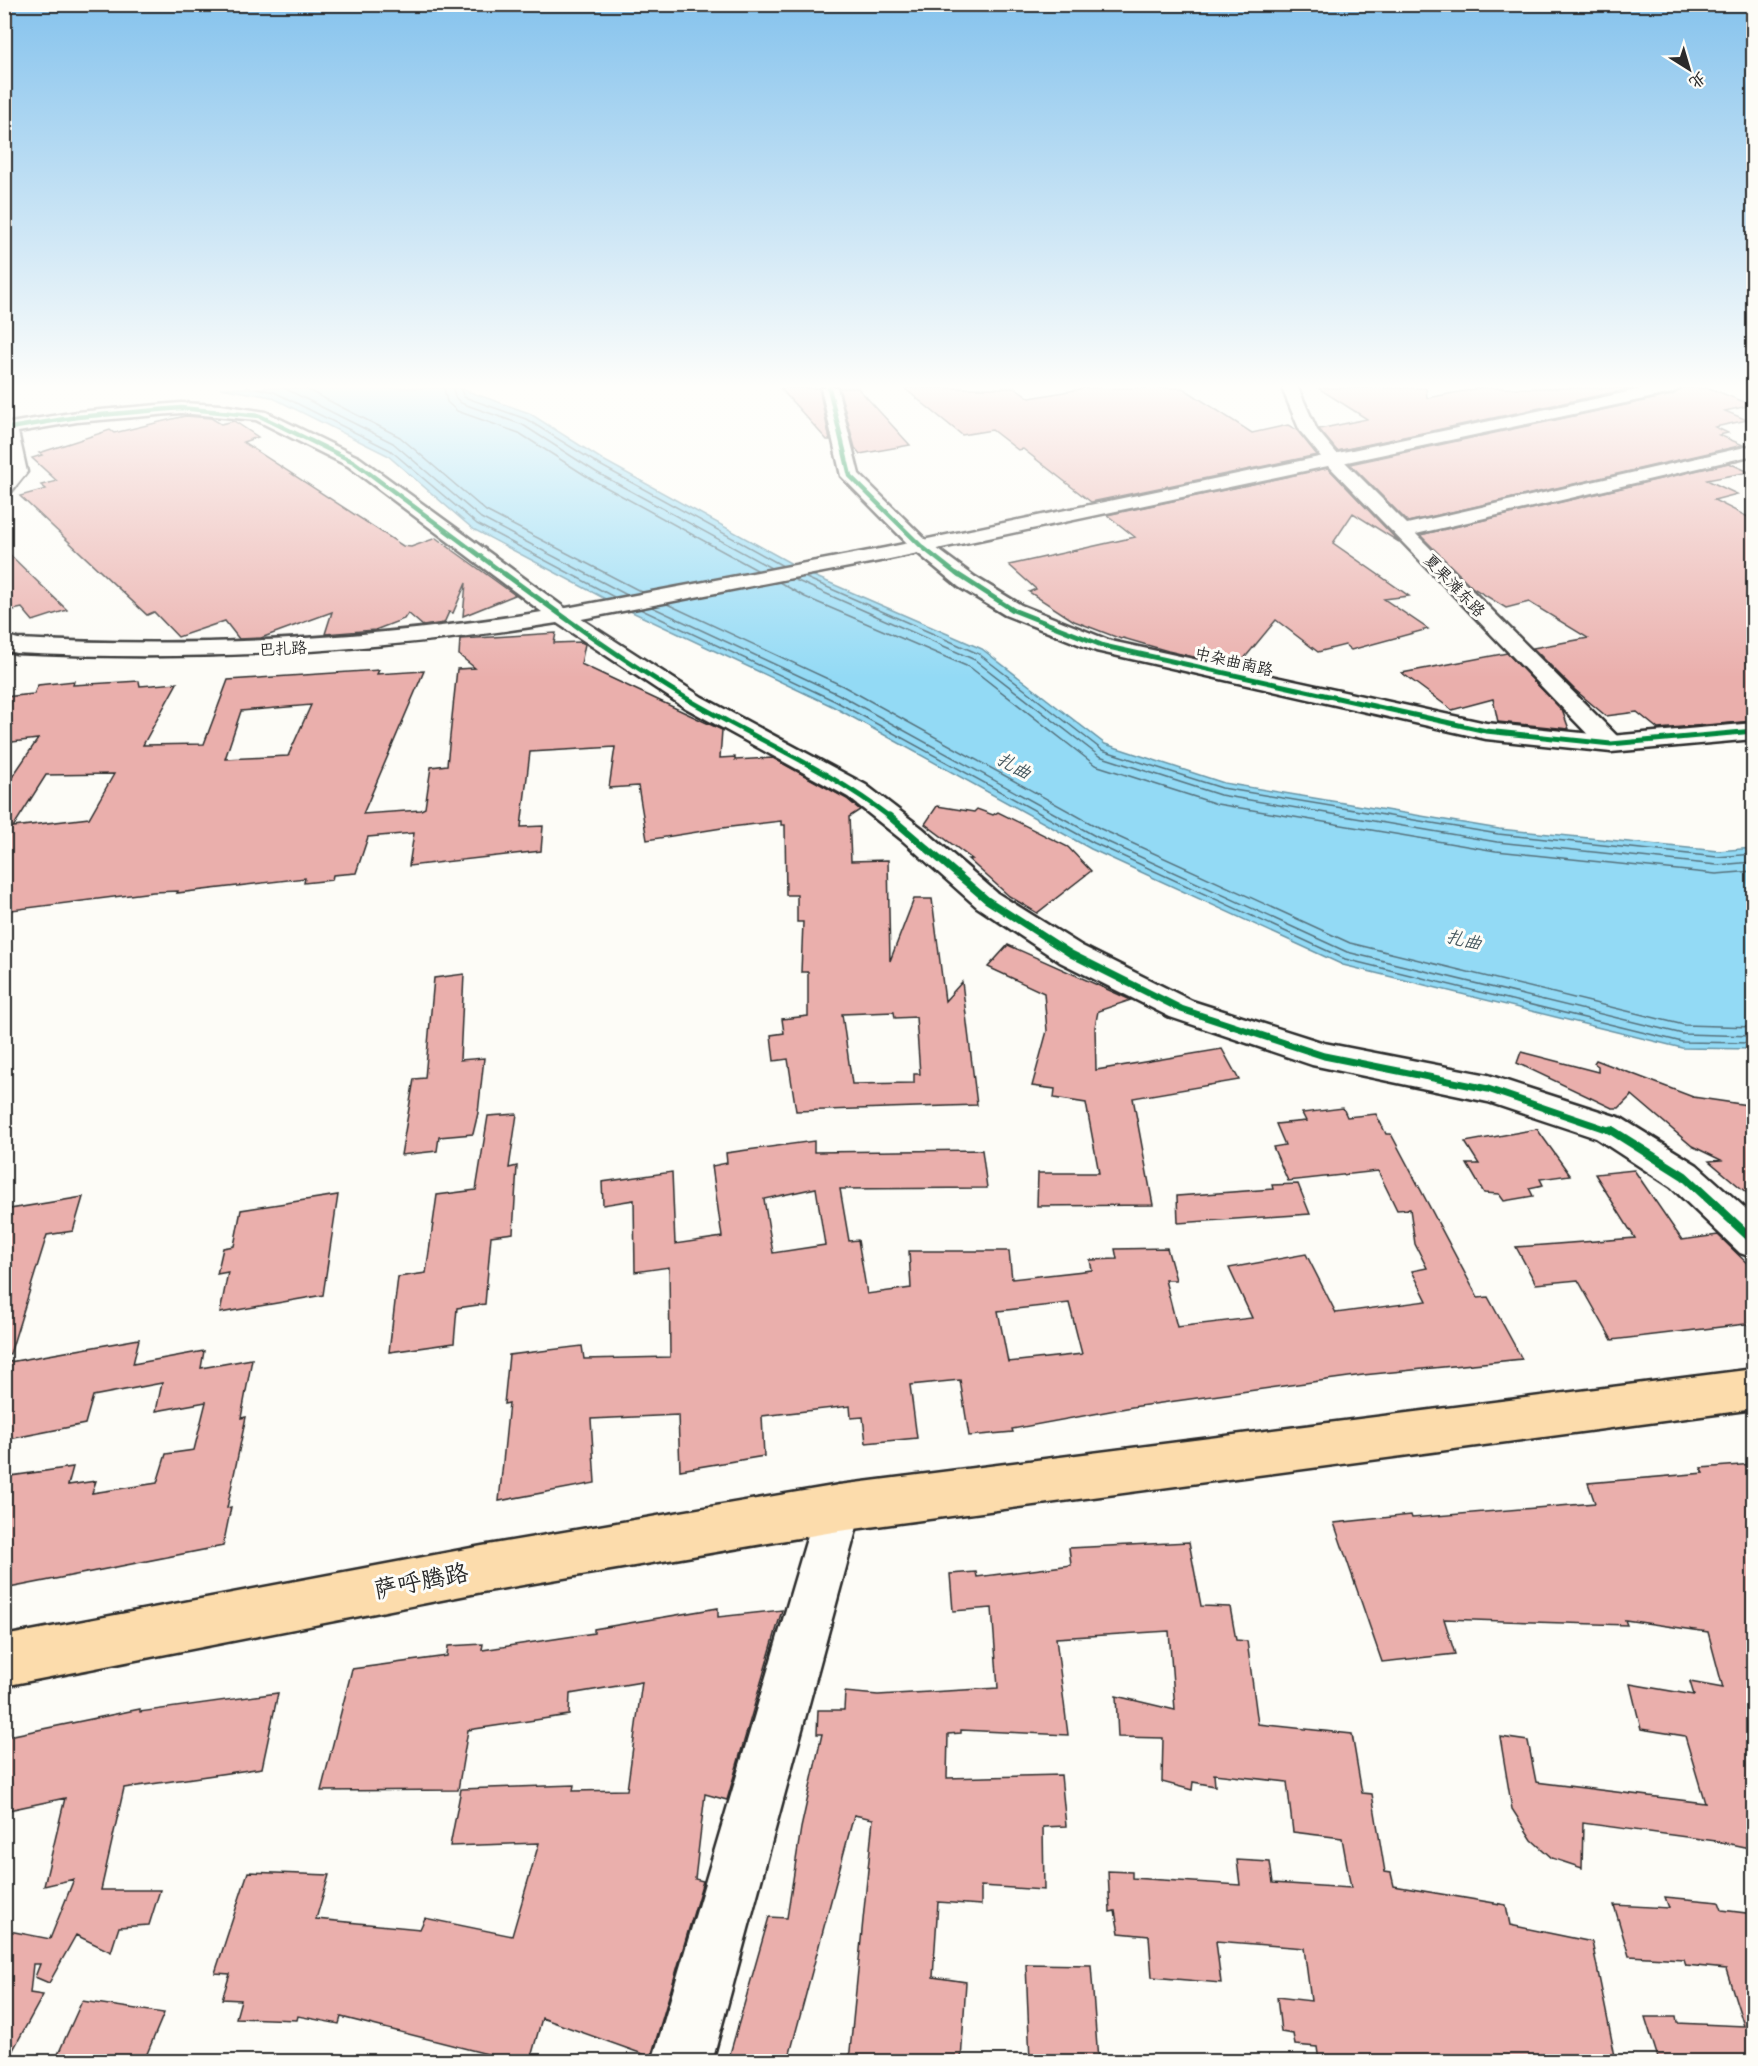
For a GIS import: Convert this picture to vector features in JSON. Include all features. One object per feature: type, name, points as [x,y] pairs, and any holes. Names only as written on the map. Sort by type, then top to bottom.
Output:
[{"type":"highway","name":"萨呼腾路","points":[[4,1661],[482,1569],[839,1508],[1754,1389]]},
{"type":"street","points":[[384,484],[561,616],[693,702],[857,792],[912,834],[987,900],[1071,954],[1181,1010],[1324,1056],[1488,1089],[1608,1128],[1684,1176],[1754,1241]]},
{"type":"street","name":"中杂曲南路","points":[[859,484],[921,546],[967,582],[1013,610],[1104,646],[1486,731],[1611,744],[1754,731]]},
{"type":"street","name":"巴扎路","points":[[4,642],[16,646],[110,652],[214,652],[464,632],[561,616],[885,554],[1216,484]]},
{"type":"street","name":"夏果滩东路","points":[[1357,484],[1611,744]]},
{"type":"street","points":[[1402,531],[1604,484]]},
{"type":"street","points":[[682,2061],[839,1508]]},
{"type":"water","name":"扎曲","points":[[421,484],[647,484],[814,576],[982,649],[1105,744],[1224,783],[1499,829],[1718,851],[1753,848],[1753,1049],[1682,1048],[1343,965],[1091,849],[832,706],[613,603],[473,529]]},
{"type":"building","points":[[308,484],[403,546],[411,547],[436,538],[515,595],[463,616],[466,583],[453,613],[449,612],[444,623],[423,626],[408,613],[404,619],[375,630],[325,634],[332,612],[261,638],[239,639],[225,621],[178,637],[154,612],[147,615],[20,496],[46,489],[41,485]]},
{"type":"building","points":[[1068,484],[1176,484],[1091,502]]},
{"type":"building","points":[[1251,484],[1344,484],[1399,542],[1353,513],[1333,543],[1409,596],[1384,599],[1428,629],[1351,650],[1345,645],[1318,652],[1276,620],[1238,666],[1200,655],[1198,658],[1121,639],[1074,621],[1029,592],[1036,589],[1009,565],[1135,537],[1107,515]]},
{"type":"building","points":[[1370,484],[1572,484],[1408,522]]},
{"type":"building","points":[[1637,484],[1716,484],[1737,494],[1714,500],[1754,520],[1754,721],[1658,729],[1637,712],[1606,716],[1575,690],[1533,648],[1588,638],[1529,602],[1506,608],[1473,588],[1420,535]]},
{"type":"building","points":[[4,549],[67,610],[33,621],[22,608],[4,612]]},
{"type":"building","points":[[556,633],[554,643],[581,642],[585,644],[581,664],[722,730],[720,758],[735,757],[735,760],[773,758],[847,799],[860,810],[849,817],[851,861],[888,860],[890,961],[914,899],[932,899],[945,1001],[962,982],[977,1105],[796,1111],[788,1059],[774,1061],[771,1035],[784,1033],[782,1019],[808,1016],[808,972],[801,972],[803,922],[797,922],[797,895],[786,895],[785,825],[781,825],[781,821],[647,840],[638,786],[609,788],[615,747],[530,752],[521,827],[543,826],[541,851],[409,866],[414,833],[368,837],[356,873],[333,875],[332,880],[304,883],[305,878],[177,893],[178,891],[153,892],[4,911],[4,789],[38,739],[4,743],[4,697],[34,694],[38,685],[74,681],[73,685],[139,681],[140,686],[177,683],[143,745],[204,744],[228,680],[379,670],[377,674],[424,671],[363,814],[421,810],[425,808],[431,767],[447,765],[457,669],[475,668],[459,655],[460,639]],"holes":[[[311,705],[288,756],[225,759],[241,711]],[[114,774],[89,818],[13,827],[46,775]],[[894,1012],[895,1018],[916,1017],[920,1074],[914,1074],[914,1083],[852,1084],[842,1014]]]},
{"type":"building","points":[[1507,653],[1562,710],[1569,729],[1498,722],[1493,699],[1452,710],[1402,673]]},
{"type":"building","points":[[937,806],[974,812],[977,809],[993,815],[998,812],[1068,847],[1091,871],[1037,913],[1009,896],[968,859],[972,859],[925,824]]},
{"type":"building","points":[[1008,945],[1131,1000],[1098,1011],[1095,1027],[1096,1070],[1222,1049],[1239,1080],[1133,1098],[1153,1205],[1037,1206],[1038,1173],[1099,1173],[1086,1103],[1054,1098],[1055,1089],[1032,1086],[1047,1031],[1044,993],[988,967]]},
{"type":"building","points":[[464,974],[460,1060],[484,1058],[478,1113],[473,1134],[439,1137],[437,1151],[401,1155],[414,1079],[425,1078],[434,978]]},
{"type":"building","points":[[1521,1052],[1598,1072],[1598,1066],[1594,1063],[1596,1060],[1693,1097],[1754,1106],[1754,1199],[1709,1161],[1721,1160],[1692,1146],[1632,1095],[1619,1108],[1612,1108],[1517,1063]]},
{"type":"building","points":[[1343,1108],[1347,1117],[1376,1114],[1386,1134],[1391,1134],[1478,1298],[1488,1297],[1522,1359],[1363,1375],[1132,1407],[1012,1429],[1013,1432],[969,1436],[960,1380],[910,1385],[917,1438],[866,1443],[863,1417],[851,1418],[850,1406],[762,1416],[764,1456],[680,1470],[678,1415],[591,1419],[595,1483],[499,1501],[509,1403],[504,1404],[509,1355],[582,1346],[584,1359],[670,1357],[669,1267],[635,1272],[634,1200],[603,1205],[602,1182],[672,1172],[675,1244],[722,1237],[712,1166],[727,1163],[726,1153],[814,1141],[814,1152],[982,1150],[987,1188],[840,1189],[849,1241],[858,1240],[867,1294],[911,1288],[909,1251],[1009,1251],[1012,1279],[1092,1270],[1090,1260],[1117,1259],[1115,1249],[1167,1248],[1176,1280],[1165,1280],[1177,1327],[1252,1318],[1229,1268],[1306,1254],[1336,1313],[1427,1301],[1412,1271],[1427,1268],[1415,1244],[1410,1209],[1397,1210],[1378,1171],[1288,1181],[1273,1147],[1285,1145],[1276,1124],[1306,1121],[1302,1113]],"holes":[[[816,1188],[825,1245],[773,1253],[764,1199]],[[1069,1303],[1082,1354],[1008,1362],[998,1311]]]},
{"type":"building","points":[[517,1114],[509,1168],[517,1166],[513,1233],[491,1236],[485,1304],[457,1308],[454,1343],[389,1352],[398,1277],[426,1273],[437,1195],[476,1190],[488,1116]]},
{"type":"building","points":[[1537,1129],[1570,1175],[1540,1179],[1543,1185],[1529,1188],[1533,1196],[1504,1201],[1499,1194],[1484,1193],[1467,1164],[1479,1164],[1465,1142]]},
{"type":"building","points":[[1634,1170],[1682,1240],[1718,1235],[1754,1270],[1754,1323],[1612,1340],[1578,1280],[1536,1284],[1516,1247],[1635,1238],[1595,1174]]},
{"type":"building","points":[[1298,1184],[1310,1214],[1178,1223],[1177,1196],[1273,1189],[1272,1185]]},
{"type":"building","points":[[338,1195],[323,1295],[220,1313],[228,1272],[217,1274],[223,1248],[234,1246],[241,1210]]},
{"type":"building","points":[[83,1197],[73,1231],[47,1235],[10,1354],[4,1353],[4,1210]]},
{"type":"building","points":[[139,1339],[133,1364],[204,1351],[201,1368],[252,1359],[241,1418],[246,1417],[227,1508],[231,1507],[223,1546],[4,1589],[4,1477],[73,1467],[68,1485],[96,1481],[92,1493],[157,1483],[166,1454],[194,1450],[206,1402],[156,1411],[162,1383],[93,1396],[85,1424],[4,1440],[4,1363]]},
{"type":"building","points":[[1754,1464],[1754,1849],[1716,1841],[1583,1823],[1582,1868],[1552,1858],[1532,1840],[1512,1809],[1500,1737],[1528,1741],[1536,1782],[1705,1803],[1685,1736],[1641,1729],[1630,1684],[1694,1695],[1690,1682],[1723,1688],[1708,1632],[1625,1620],[1627,1625],[1444,1619],[1455,1654],[1382,1662],[1334,1523],[1411,1515],[1412,1518],[1595,1503],[1588,1483],[1704,1473],[1701,1468]]},
{"type":"building","points":[[1189,1542],[1201,1606],[1230,1607],[1236,1640],[1247,1641],[1258,1724],[1352,1734],[1362,1793],[1372,1794],[1385,1872],[1391,1873],[1394,1886],[1506,1905],[1510,1925],[1592,1942],[1616,2061],[1319,2061],[1317,2047],[1295,2045],[1293,2034],[1281,2032],[1277,1997],[1311,2001],[1304,1948],[1216,1941],[1221,1983],[1152,1977],[1149,1936],[1119,1933],[1115,1911],[1110,1912],[1108,1871],[1132,1872],[1132,1878],[1240,1885],[1237,1860],[1270,1862],[1273,1883],[1351,1888],[1342,1838],[1293,1832],[1287,1782],[1214,1774],[1215,1786],[1193,1782],[1192,1790],[1162,1782],[1163,1738],[1118,1737],[1116,1696],[1175,1710],[1169,1631],[1056,1638],[1068,1735],[961,1730],[961,1733],[948,1734],[947,1778],[1061,1775],[1066,1826],[1043,1827],[1044,1890],[981,1886],[981,1905],[938,1902],[933,1977],[966,1982],[961,2061],[849,2061],[873,1819],[854,1815],[788,2061],[728,2061],[769,1917],[787,1918],[801,1828],[822,1734],[817,1734],[818,1710],[844,1710],[845,1692],[878,1695],[998,1688],[992,1608],[953,1611],[950,1574],[976,1572],[977,1577],[1071,1565],[1069,1548]]},
{"type":"building","points":[[718,1608],[718,1617],[782,1610],[727,1800],[705,1794],[695,1879],[703,1881],[651,2057],[542,2018],[530,2061],[515,2061],[341,2017],[339,2024],[298,2016],[297,2020],[236,2018],[241,2000],[222,1999],[230,1974],[215,1973],[248,1872],[329,1875],[316,1919],[420,1929],[425,1918],[512,1936],[539,1843],[450,1846],[461,1789],[574,1785],[573,1791],[627,1790],[642,1682],[570,1694],[569,1715],[468,1730],[458,1790],[321,1791],[352,1669],[447,1656],[448,1646],[483,1644],[482,1650],[594,1633],[594,1629]]},
{"type":"building","points":[[278,1693],[262,1768],[124,1788],[101,1890],[160,1890],[149,1925],[119,1927],[111,1952],[76,1935],[49,1983],[35,1977],[40,1964],[33,1964],[30,1993],[43,1995],[7,2061],[4,2061],[4,1930],[50,1939],[74,1879],[44,1886],[65,1798],[4,1811],[4,1751],[9,1736],[140,1709],[140,1712]]},
{"type":"building","points":[[1665,1897],[1719,1902],[1722,1910],[1754,1914],[1754,2061],[1659,2061],[1645,2017],[1676,2017],[1677,2023],[1744,2026],[1726,1969],[1686,1965],[1684,1959],[1629,1956],[1614,1905],[1669,1908]]},
{"type":"building","points":[[1026,1964],[1091,1965],[1098,2061],[1030,2061]]},
{"type":"building","points":[[82,2001],[164,2013],[144,2061],[55,2061]]},
{"type":"cycle path","points":[[384,484],[561,616],[693,702],[857,791],[912,834],[987,900],[1071,954],[1181,1009],[1324,1056],[1488,1089],[1608,1128],[1684,1176],[1754,1241]]},
{"type":"cycle path","points":[[859,484],[921,546],[967,582],[1013,610],[1104,646],[1486,731],[1611,744],[1754,731]]}]
